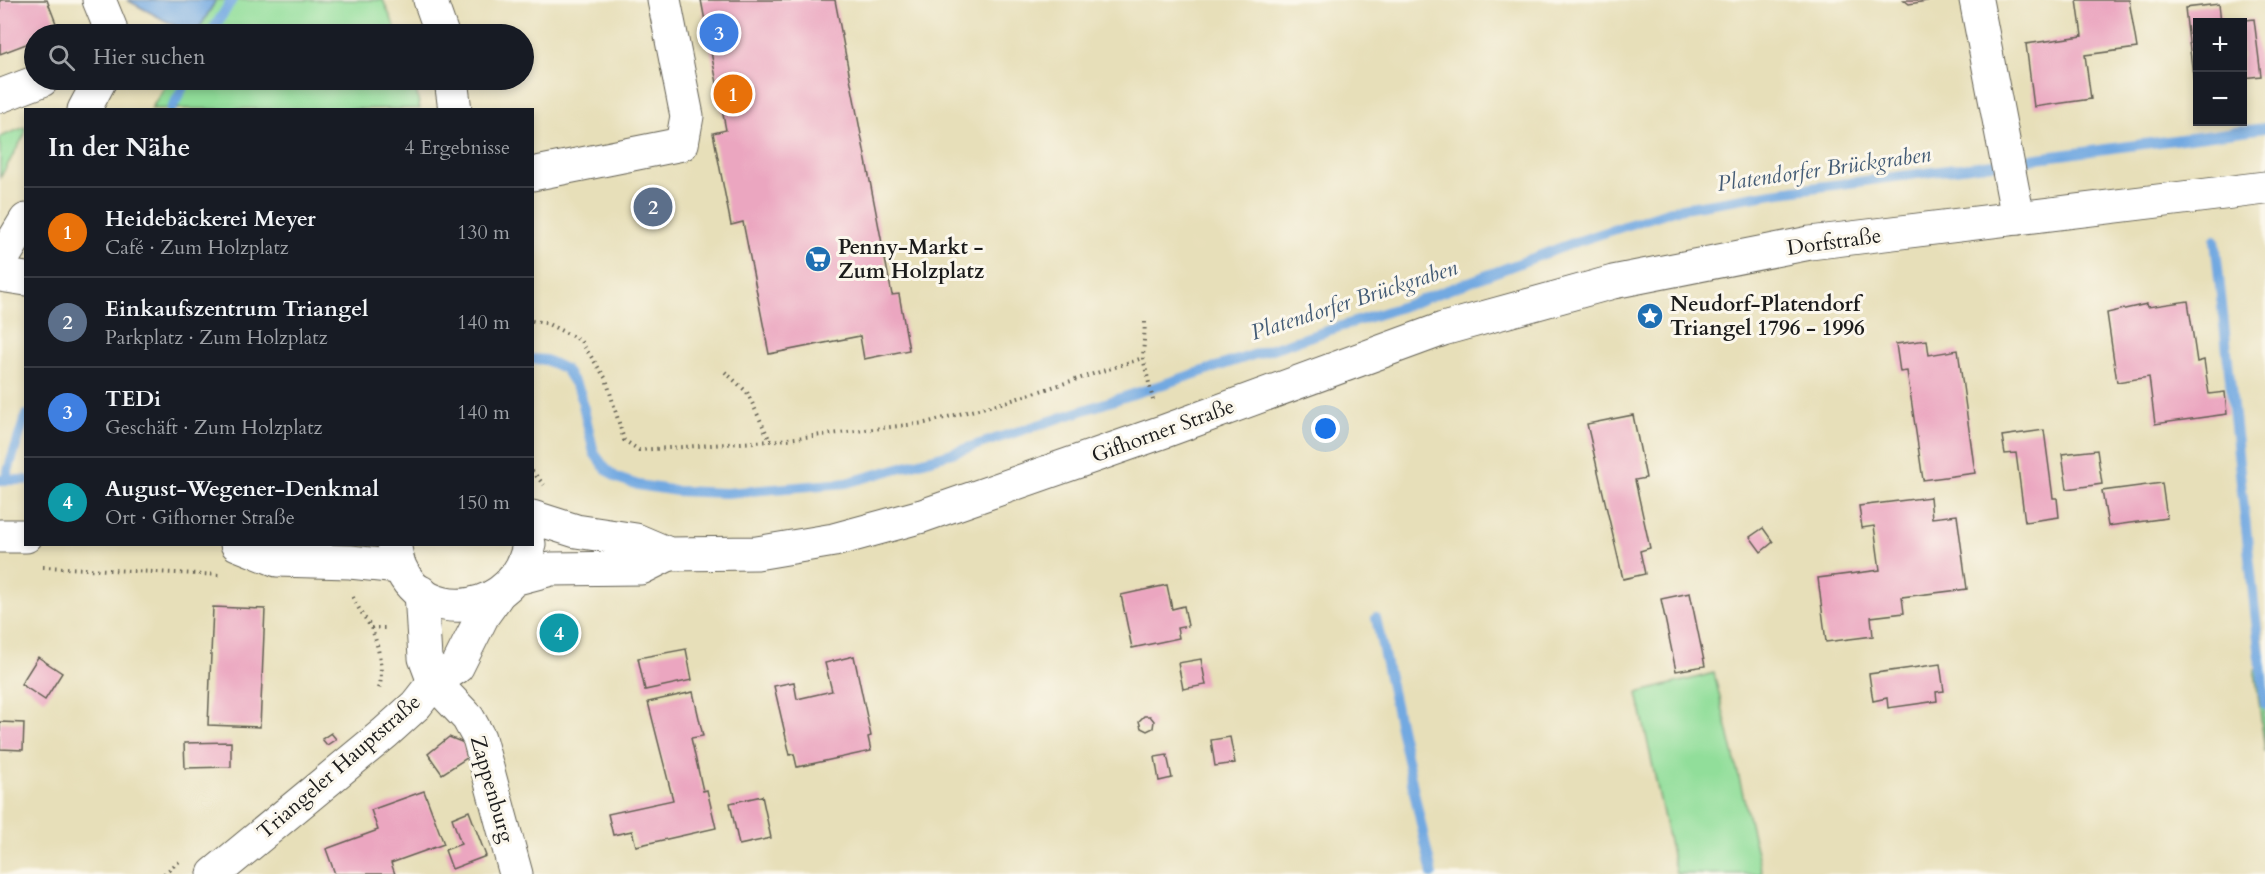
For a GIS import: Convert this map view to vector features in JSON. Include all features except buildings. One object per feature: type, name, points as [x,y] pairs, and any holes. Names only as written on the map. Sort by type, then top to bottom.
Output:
[{"type":"street","points":[[99,0],[109,24]]},
{"type":"street","points":[[430,0],[438,24]]},
{"type":"street","points":[[534,174],[682,144],[687,116],[664,0]]},
{"type":"street","points":[[1976,0],[2016,209]]},
{"type":"street","points":[[0,96],[24,87]]},
{"type":"street","points":[[85,108],[95,90]]},
{"type":"street","points":[[452,90],[455,108]]},
{"type":"street","name":"Dorfstraße","points":[[1651,274],[1810,243],[2016,209],[2265,188]]},
{"type":"street","points":[[0,262],[24,223]]},
{"type":"street","points":[[0,274],[24,279]]},
{"type":"street","name":"Gifhorner Straße","points":[[534,518],[576,531],[636,540],[669,554],[756,553],[834,540],[922,516],[1165,431],[1443,329],[1651,274]]},
{"type":"street","points":[[0,536],[30,551]]},
{"type":"street","name":"Gifhorner Straße","points":[[242,546],[277,560],[350,562],[397,556],[421,592],[440,603],[458,606],[488,601],[507,587],[551,568],[641,568],[669,554]]},
{"type":"street","points":[[507,587],[527,559],[529,546]]},
{"type":"street","name":"Triangeler Hauptstraße","points":[[214,874],[401,719],[416,705],[434,682],[457,667],[483,615],[507,587]]},
{"type":"street","name":"Triangeler Hauptstraße","points":[[421,592],[425,658],[434,682]]},
{"type":"street","name":"Zappenburg","points":[[434,682],[468,717],[479,738],[516,874]]},
{"type":"path","points":[[534,321],[546,323],[580,340],[606,379],[624,440],[639,450],[770,441],[925,423],[1019,397],[1143,358]]},
{"type":"path","points":[[1145,322],[1143,358],[1147,381],[1155,405]]},
{"type":"path","points":[[725,372],[747,392],[770,441]]},
{"type":"path","points":[[30,551],[228,575]]},
{"type":"path","points":[[351,593],[371,628],[381,685],[376,696]]},
{"type":"green space","points":[[216,0],[383,0],[394,24],[202,24]]},
{"type":"green space","points":[[163,90],[416,90],[420,108],[152,108]]},
{"type":"green space","points":[[24,127],[24,136],[0,178],[0,137]]},
{"type":"green space","points":[[2265,669],[2265,752],[2255,670]]},
{"type":"green space","points":[[1714,673],[1762,874],[1676,874],[1637,693]]},
{"type":"water","points":[[127,0],[216,0],[202,24],[171,24]]},
{"type":"waterway","points":[[216,24],[232,0]]},
{"type":"waterway","points":[[172,108],[182,90]]},
{"type":"waterway","name":"Platendorfer Brückgraben","points":[[534,359],[546,360],[565,369],[580,392],[594,453],[605,468],[617,478],[638,485],[677,491],[726,493],[846,483],[952,453],[1410,304],[1576,242],[1677,209],[1773,193],[2265,128]]},
{"type":"waterway","points":[[2215,240],[2265,704]]},
{"type":"waterway","points":[[5,480],[24,421]]},
{"type":"waterway","name":"Platendorfer Brückgraben","points":[[0,480],[24,480]]},
{"type":"waterway","points":[[1376,618],[1432,874]]},
{"type":"place","name":"TEDi","points":[[719,33]]},
{"type":"place","name":"Heidebäckerei Meyer","points":[[733,94]]},
{"type":"place","name":"Einkaufszentrum Triangel","points":[[653,207]]},
{"type":"place","name":"Penny-Markt - Zum Holzplatz","points":[[818,259]]},
{"type":"place","name":"Neudorf-Platendorf Triangel 1796 - 1996","points":[[1650,316]]},
{"type":"place","name":"August-Wegener-Denkmal","points":[[559,633]]}]
